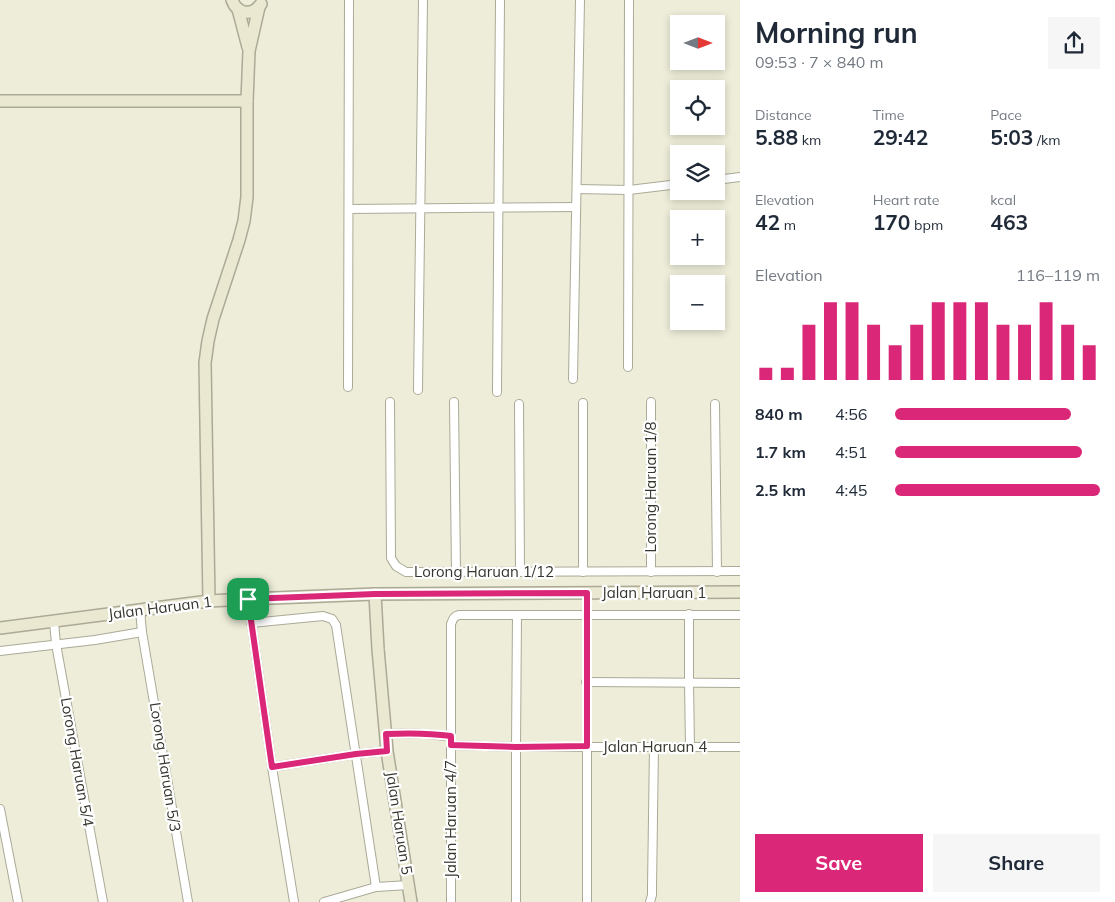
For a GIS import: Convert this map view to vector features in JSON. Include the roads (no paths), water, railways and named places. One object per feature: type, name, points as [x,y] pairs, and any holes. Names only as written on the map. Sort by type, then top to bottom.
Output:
[{"type":"street","points":[[348,387],[350,0]]},
{"type":"street","points":[[418,390],[423,0]]},
{"type":"street","points":[[497,392],[500,0]]},
{"type":"street","points":[[573,379],[580,0]]},
{"type":"street","points":[[628,367],[629,0]]},
{"type":"street","points":[[235,5],[242,12],[251,12],[261,3]]},
{"type":"street","points":[[209,601],[205,363],[213,319],[244,221],[247,198],[249,51],[261,3]]},
{"type":"street","points":[[235,5],[249,51]]},
{"type":"street","points":[[0,101],[247,101]]},
{"type":"street","points":[[725,179],[740,177]]},
{"type":"street","points":[[577,189],[629,190],[670,185]]},
{"type":"street","points":[[349,209],[576,207]]},
{"type":"street","name":"Lorong Haruan 1/12","points":[[390,402],[391,558],[396,566],[406,572],[740,571]]},
{"type":"street","points":[[454,402],[456,572]]},
{"type":"street","name":"Lorong Haruan 1/8","points":[[651,402],[652,572]]},
{"type":"street","points":[[582,572],[583,403]]},
{"type":"street","points":[[519,404],[520,572]]},
{"type":"street","points":[[715,404],[717,572]]},
{"type":"street","name":"Jalan Haruan 1","points":[[0,628],[209,601],[248,599],[375,594],[740,592]]},
{"type":"street","points":[[587,593],[587,902]]},
{"type":"street","name":"Jalan Haruan 5","points":[[375,594],[387,751],[412,902]]},
{"type":"street","points":[[248,599],[294,902]]},
{"type":"street","name":"Lorong Haruan 5/3","points":[[140,610],[142,632],[188,902]]},
{"type":"street","points":[[689,614],[690,747]]},
{"type":"street","name":"Jalan Haruan 4/7","points":[[451,902],[451,624],[455,616],[459,615],[517,615]]},
{"type":"street","points":[[516,902],[517,615],[740,615]]},
{"type":"street","points":[[251,623],[323,616],[332,619],[336,625],[376,887]]},
{"type":"street","name":"Lorong Haruan 5/4","points":[[54,622],[56,644],[103,902]]},
{"type":"street","points":[[0,652],[142,632]]},
{"type":"street","points":[[586,682],[740,683]]},
{"type":"street","name":"Jalan Haruan 4","points":[[386,734],[438,734],[451,741],[516,747],[740,748]]},
{"type":"street","points":[[650,902],[652,895],[654,747]]},
{"type":"street","points":[[272,767],[387,751]]},
{"type":"street","points":[[0,809],[18,902]]},
{"type":"street","points":[[324,902],[376,887],[409,886]]}]
